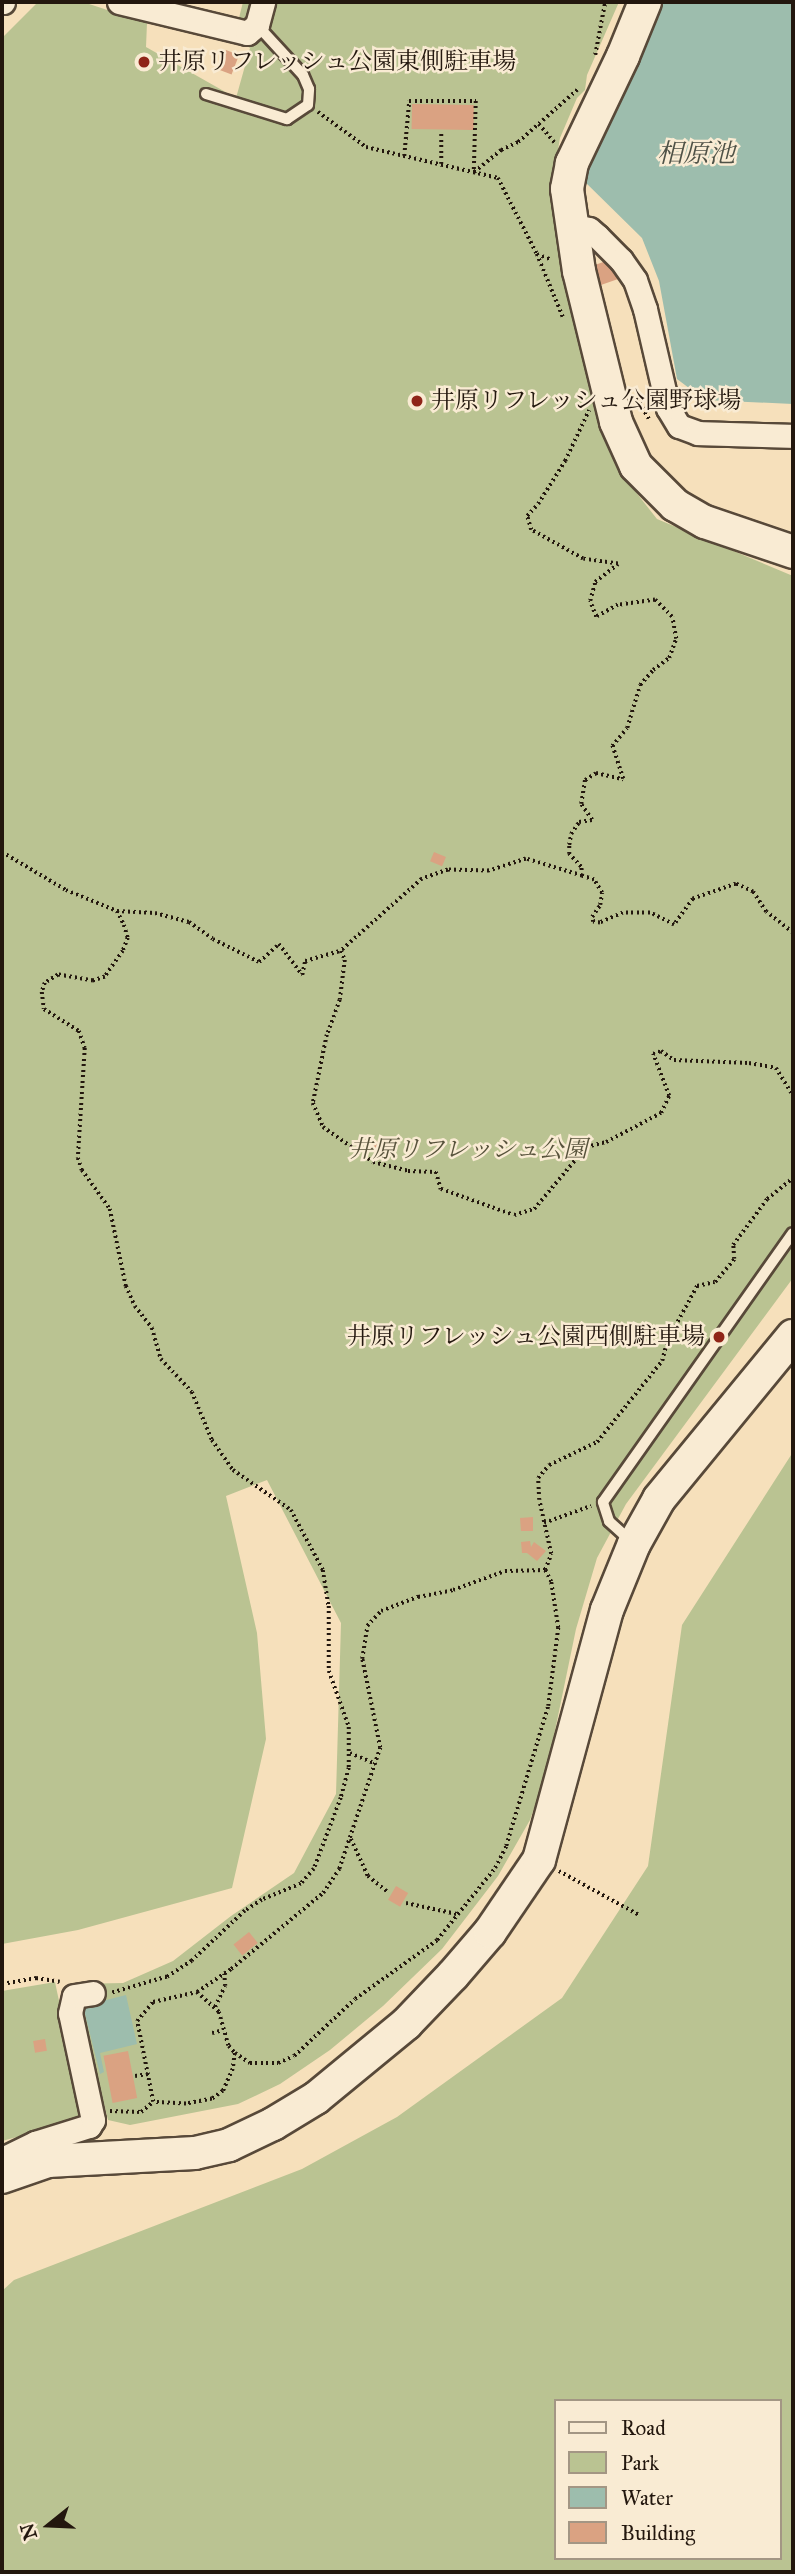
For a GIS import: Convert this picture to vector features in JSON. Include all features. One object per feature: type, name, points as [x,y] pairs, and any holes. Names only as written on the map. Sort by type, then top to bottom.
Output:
[{"type":"street","points":[[118,2],[247,33],[257,25],[263,2]]},
{"type":"street","points":[[645,2],[623,56],[572,163],[567,189],[570,225],[579,271],[617,422],[636,466],[675,505],[705,522],[793,552]]},
{"type":"street","points":[[570,225],[589,229],[621,260],[635,280],[645,309],[668,408],[679,426],[698,433],[793,436]]},
{"type":"street","points":[[2,2177],[48,2161],[195,2153],[229,2145],[273,2124],[316,2098],[406,2024],[490,1932],[539,1860],[607,1610],[634,1544],[659,1499],[793,1336]]},
{"type":"street","points":[[2,2159],[35,2143],[89,2126],[93,2120],[70,2013],[83,1995]]},
{"type":"lane","points":[[206,94],[288,119],[308,105],[309,89],[303,75],[257,25]]},
{"type":"lane","points":[[634,1544],[609,1521],[603,1502],[793,1233]]},
{"type":"path","points":[[594,61],[605,2]]},
{"type":"path","points":[[474,172],[569,100],[584,82]]},
{"type":"path","points":[[404,156],[409,101],[476,101],[474,172]]},
{"type":"path","points":[[308,105],[366,147],[498,177],[537,254],[579,271]]},
{"type":"path","points":[[539,124],[564,153]]},
{"type":"path","points":[[441,133],[441,164]]},
{"type":"path","points":[[582,876],[581,867],[569,854],[569,845],[570,834],[579,822],[592,820],[581,804],[585,780],[596,774],[622,779],[612,746],[626,728],[640,685],[669,657],[676,639],[672,617],[655,600],[618,606],[596,617],[590,601],[595,582],[618,564],[583,559],[531,530],[527,516],[538,504],[565,461],[592,404]]},
{"type":"path","points":[[2,852],[66,890],[117,911],[155,913],[189,922],[213,939],[259,962],[279,944],[302,975],[305,961],[341,951],[422,879],[448,870],[489,871],[526,859],[594,880],[602,892],[600,905],[592,917],[593,922],[600,923],[623,913],[650,913],[674,926],[693,899],[736,884],[753,892],[766,912],[793,933]]},
{"type":"path","points":[[2,1984],[51,1979],[83,1995],[106,1994],[167,1978],[192,1961],[245,1911],[262,1900],[301,1884],[314,1869],[341,1798],[350,1753],[349,1727],[329,1671],[329,1606],[323,1570],[291,1510],[233,1470],[212,1440],[192,1392],[161,1359],[152,1328],[135,1306],[126,1286],[110,1209],[82,1170],[78,1157],[85,1048],[79,1031],[44,1009],[42,992],[45,983],[58,975],[93,981],[105,977],[123,951],[128,938],[117,911]]},
{"type":"path","points":[[341,951],[345,960],[340,1000],[327,1035],[313,1102],[323,1127],[373,1162],[408,1171],[436,1172],[441,1189],[514,1216],[534,1209],[586,1147],[606,1142],[661,1113],[669,1096],[653,1054],[661,1051],[674,1060],[749,1063],[776,1068],[793,1095]]},
{"type":"path","points":[[197,1992],[215,2007],[229,2046],[235,2053],[250,2063],[278,2063],[294,2056],[355,1999],[437,1940],[495,1868],[506,1846],[548,1706],[558,1628],[551,1582],[545,1570],[551,1554],[538,1478],[549,1465],[597,1441],[662,1361],[667,1341],[697,1286],[715,1282],[734,1259],[733,1245],[767,1199],[793,1178]]},
{"type":"path","points":[[544,1523],[584,1508]]},
{"type":"path","points":[[153,2102],[137,2021],[153,2002],[197,1992],[224,1974],[323,1893],[339,1869],[380,1748],[362,1660],[367,1626],[381,1611],[418,1597],[453,1590],[505,1571],[545,1570]]},
{"type":"path","points":[[350,1753],[376,1764]]},
{"type":"path","points":[[351,1839],[368,1876],[388,1892]]},
{"type":"path","points":[[539,1860],[639,1915]]},
{"type":"path","points":[[406,1903],[457,1914]]},
{"type":"path","points":[[215,2007],[225,1986],[224,1974]]},
{"type":"path","points":[[212,2033],[223,2030]]},
{"type":"path","points":[[93,2120],[110,2111],[141,2112],[153,2102],[186,2104],[212,2099],[223,2091],[233,2069],[235,2053]]},
{"type":"path","points":[[135,2076],[148,2074]]},
{"type":"green space","name":"井原リフレッシュ公園","points":[[38,2],[83,2],[147,23],[146,47],[236,98],[250,48],[234,38],[243,2],[619,2],[587,75],[585,90],[577,98],[560,138],[552,184],[563,253],[620,472],[657,519],[793,576],[793,1278],[626,1504],[597,1558],[576,1629],[546,1774],[530,1820],[498,1876],[442,1949],[383,2006],[330,2050],[280,2084],[238,2104],[130,2125],[108,2120],[74,1984],[123,1983],[173,1961],[231,1916],[294,1873],[336,1794],[341,1623],[267,1480],[226,1496],[257,1633],[266,1739],[232,1888],[78,1930],[2,1944],[2,38]]},
{"type":"green space","points":[[793,1452],[793,2572],[2,2572],[2,2291],[14,2280],[302,2169],[397,2117],[562,1998],[648,1866],[682,1625]]},
{"type":"green space","points":[[55,1982],[84,2119],[2,2141],[2,1991]]},
{"type":"water","name":"相原池","points":[[657,2],[793,2],[793,404],[705,400],[677,379],[659,281],[642,238],[582,179]]},
{"type":"water","points":[[126,1995],[137,2044],[100,2053],[104,2072],[100,2074],[83,2006]]},
{"type":"building","points":[[226,50],[239,55],[232,75],[218,70]]},
{"type":"building","points":[[412,104],[474,105],[474,130],[412,129]]},
{"type":"building","points":[[612,259],[619,279],[601,285],[594,265]]},
{"type":"building","points":[[434,852],[446,857],[442,866],[430,861]]},
{"type":"building","points":[[369,1137],[380,1143],[376,1151],[365,1145]]},
{"type":"building","points":[[533,1517],[533,1531],[521,1531],[520,1518]]},
{"type":"building","points":[[530,1541],[531,1547],[534,1542],[546,1551],[537,1561],[527,1553],[522,1553],[521,1542]]},
{"type":"building","points":[[396,1886],[408,1893],[400,1907],[388,1900]]},
{"type":"building","points":[[249,1932],[258,1943],[242,1955],[233,1945]]},
{"type":"building","points":[[45,2039],[47,2051],[35,2053],[33,2041]]},
{"type":"building","points":[[128,2051],[137,2098],[113,2103],[103,2056]]},
{"type":"place","name":"井原リフレッシュ公園東側駐車場","points":[[144,62]]},
{"type":"place","name":"井原リフレッシュ公園野球場","points":[[417,401]]},
{"type":"place","name":"井原リフレッシュ公園西側駐車場","points":[[719,1337]]}]
